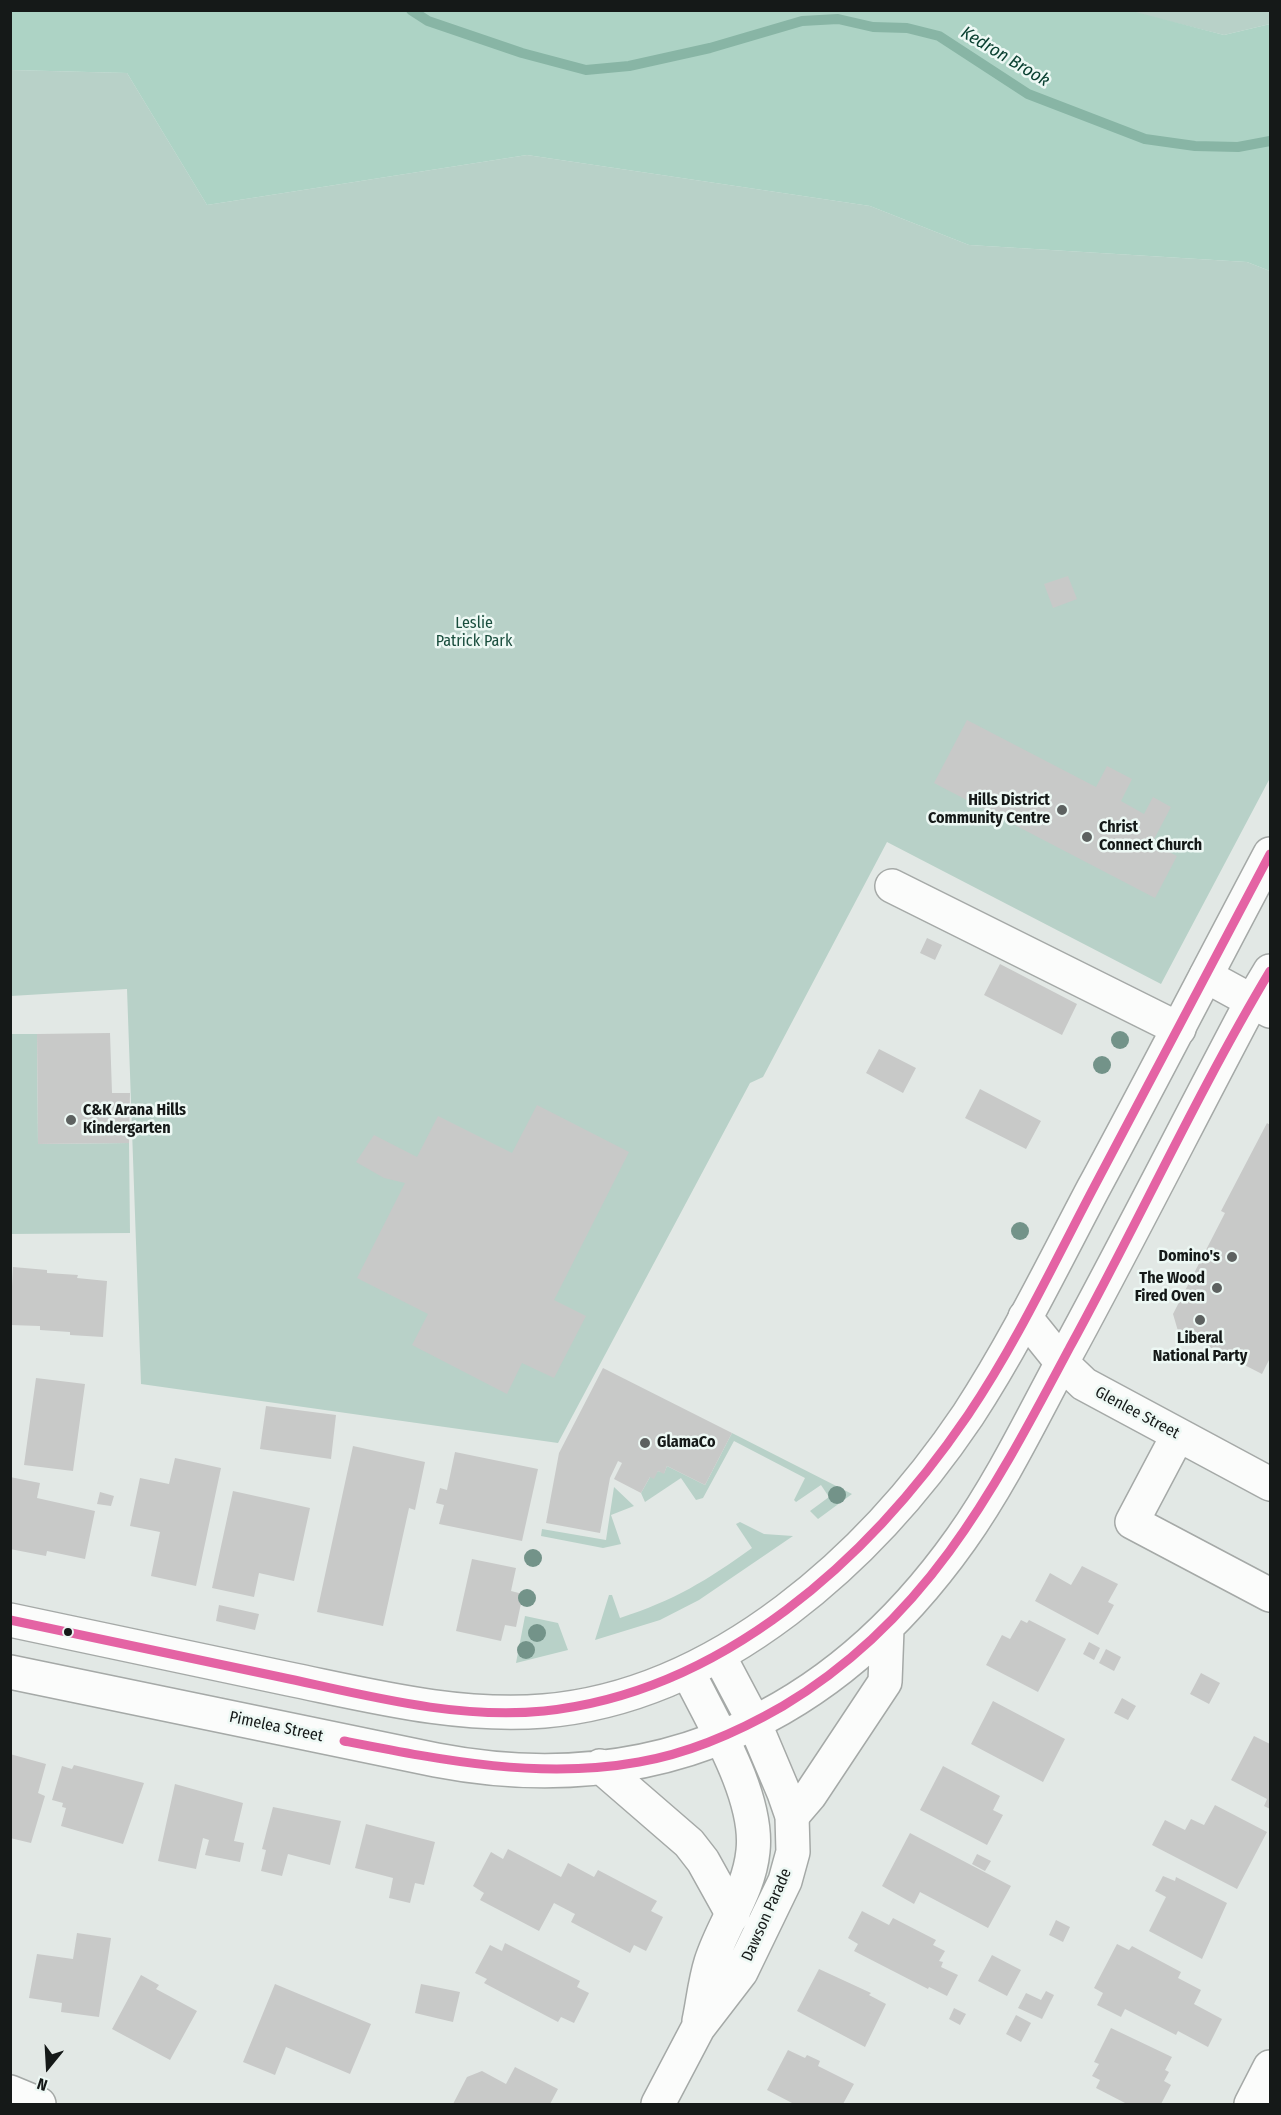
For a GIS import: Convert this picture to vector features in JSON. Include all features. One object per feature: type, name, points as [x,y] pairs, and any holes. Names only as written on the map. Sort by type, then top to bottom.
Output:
[{"type":"main road","points":[[10,1620],[399,1701],[484,1712],[544,1711],[641,1692],[719,1656],[767,1624],[847,1558],[895,1508],[969,1413],[1025,1317],[1206,976],[1266,874]]},
{"type":"main road","points":[[892,886],[1179,1029]]},
{"type":"main road","points":[[720,1739],[788,1705],[833,1676],[887,1629],[925,1586],[975,1518],[1261,1006],[1270,971]]},
{"type":"main road","points":[[1206,976],[1261,1006]]},
{"type":"main road","name":"Glenlee Street","points":[[1025,1317],[1062,1363],[1093,1390],[1270,1484]]},
{"type":"main road","points":[[1178,1435],[1132,1522],[1270,1595]]},
{"type":"main road","points":[[792,1816],[810,1796],[885,1682],[887,1629]]},
{"type":"main road","name":"Dawson Parade","points":[[658,2104],[698,2028],[741,1972],[781,1891],[793,1852],[792,1816],[754,1722],[719,1656]]},
{"type":"main road","name":"Pimelea Street","points":[[10,1672],[459,1764],[526,1770],[600,1766],[676,1753],[720,1739]]},
{"type":"main road","name":"Dawson Parade","points":[[688,1672],[741,1787],[753,1832],[751,1865],[733,1915],[711,1962],[698,2028]]},
{"type":"main road","points":[[600,1766],[689,1843],[703,1861],[733,1915]]},
{"type":"main road","points":[[1251,2104],[1270,2067]]},
{"type":"main road","points":[[10,2092],[39,2104]]},
{"type":"green space","points":[[11,10],[1128,10],[1224,35],[1270,24],[1270,271],[1247,262],[969,245],[870,206],[527,155],[207,205],[127,73],[11,70]]},
{"type":"green space","points":[[1128,11],[1270,11],[1270,24],[1224,35]]},
{"type":"green space","name":"Leslie Patrick Park","points":[[11,70],[127,73],[207,205],[527,155],[870,206],[969,245],[1247,262],[1270,271],[1270,778],[1161,984],[887,842],[763,1077],[750,1083],[558,1443],[141,1384],[127,989],[11,996]]},
{"type":"green space","points":[[10,1034],[37,1034],[38,1144],[129,1143],[130,1233],[11,1234]]},
{"type":"green space","points":[[732,1433],[852,1494],[818,1519],[810,1511],[829,1497],[821,1485],[796,1502],[794,1500],[805,1478],[734,1441],[703,1498],[696,1500],[681,1478],[645,1502],[641,1493],[650,1477],[658,1471],[664,1473],[667,1466],[705,1485]]},
{"type":"green space","points":[[614,1487],[634,1506],[611,1515],[621,1544],[603,1548],[541,1536],[542,1529],[606,1540]]},
{"type":"green space","points":[[740,1522],[764,1534],[793,1536],[699,1600],[660,1620],[595,1640],[609,1595],[612,1595],[620,1618],[689,1589],[752,1548],[736,1524]]},
{"type":"green space","points":[[525,1616],[558,1623],[568,1650],[516,1663]]},
{"type":"building","points":[[1068,576],[1077,599],[1053,608],[1044,584]]},
{"type":"building","name":"Hills District Community Centre","points":[[967,720],[1096,787],[1107,766],[1132,779],[1121,801],[1144,814],[1153,797],[1171,807],[1152,843],[1177,856],[1155,898],[934,783]]},
{"type":"building","points":[[927,938],[942,945],[935,960],[920,953]]},
{"type":"building","points":[[1000,964],[1077,1004],[1062,1035],[984,995]]},
{"type":"building","points":[[110,1033],[112,1093],[130,1093],[129,1143],[38,1144],[37,1034]]},
{"type":"building","points":[[879,1049],[916,1068],[903,1093],[866,1073]]},
{"type":"building","points":[[980,1089],[1041,1121],[1026,1149],[965,1118]]},
{"type":"building","points":[[537,1105],[629,1152],[554,1300],[586,1316],[554,1378],[522,1363],[507,1394],[412,1345],[428,1314],[357,1278],[405,1183],[384,1178],[356,1162],[374,1135],[417,1157],[438,1116],[512,1153]]},
{"type":"building","points":[[1267,1123],[1270,1125],[1270,1358],[1262,1374],[1178,1331],[1173,1314],[1225,1213],[1221,1211]]},
{"type":"building","points":[[13,1267],[47,1270],[47,1273],[78,1275],[77,1278],[107,1281],[103,1337],[40,1330],[40,1326],[10,1325]]},
{"type":"building","name":"GlamaCo","points":[[603,1368],[732,1433],[705,1485],[667,1466],[664,1474],[658,1471],[654,1479],[650,1477],[641,1493],[614,1479],[622,1463],[618,1461],[610,1478],[600,1533],[546,1523],[559,1453]]},
{"type":"building","points":[[36,1378],[85,1384],[73,1471],[24,1465]]},
{"type":"building","points":[[266,1406],[336,1415],[331,1459],[260,1449]]},
{"type":"building","points":[[353,1446],[425,1462],[415,1510],[409,1508],[383,1626],[317,1612]]},
{"type":"building","points":[[455,1452],[538,1469],[522,1541],[439,1524],[444,1505],[436,1503],[440,1488],[447,1490]]},
{"type":"building","points":[[175,1458],[221,1468],[196,1586],[151,1576],[160,1532],[130,1526],[140,1478],[169,1484]]},
{"type":"building","points":[[10,1477],[40,1483],[37,1498],[95,1511],[85,1559],[47,1551],[46,1556],[10,1549]]},
{"type":"building","points":[[233,1491],[310,1508],[294,1581],[259,1573],[254,1597],[212,1588]]},
{"type":"building","points":[[100,1492],[114,1496],[111,1506],[97,1504]]},
{"type":"building","points":[[472,1559],[516,1568],[511,1591],[523,1594],[516,1627],[505,1625],[501,1641],[456,1631]]},
{"type":"building","points":[[1082,1566],[1118,1584],[1108,1602],[1114,1605],[1098,1635],[1035,1601],[1050,1573],[1071,1585]]},
{"type":"building","points":[[219,1605],[259,1614],[255,1630],[216,1621]]},
{"type":"building","points":[[1021,1620],[1027,1623],[1029,1620],[1066,1639],[1038,1692],[986,1665],[1002,1635],[1010,1639]]},
{"type":"building","points":[[1089,1642],[1100,1648],[1094,1660],[1083,1654]]},
{"type":"building","points":[[1106,1649],[1121,1657],[1114,1671],[1099,1663]]},
{"type":"building","points":[[1201,1673],[1220,1683],[1209,1704],[1190,1694]]},
{"type":"building","points":[[1122,1698],[1136,1706],[1128,1720],[1114,1713]]},
{"type":"building","points":[[993,1701],[1065,1739],[1043,1782],[971,1744]]},
{"type":"building","points":[[1254,1736],[1270,1744],[1270,1809],[1264,1806],[1267,1799],[1231,1780]]},
{"type":"building","points":[[10,1754],[46,1764],[38,1793],[45,1796],[31,1843],[10,1838]]},
{"type":"building","points":[[74,1765],[144,1783],[123,1844],[61,1826],[66,1808],[62,1807],[63,1803],[52,1800],[62,1766],[72,1769]]},
{"type":"building","points":[[943,1766],[1000,1796],[993,1810],[1003,1815],[987,1845],[920,1810]]},
{"type":"building","points":[[175,1784],[243,1803],[234,1841],[244,1843],[240,1862],[205,1855],[209,1840],[203,1838],[196,1869],[158,1861]]},
{"type":"building","points":[[1215,1805],[1267,1832],[1237,1889],[1152,1845],[1165,1820],[1185,1830],[1191,1819],[1204,1825]]},
{"type":"building","points":[[273,1807],[341,1821],[330,1865],[288,1854],[282,1876],[261,1871],[266,1850],[262,1849]]},
{"type":"building","points":[[366,1824],[435,1842],[424,1885],[415,1883],[410,1903],[389,1898],[393,1878],[355,1868]]},
{"type":"building","points":[[910,1833],[1011,1886],[988,1928],[920,1892],[914,1904],[882,1886]]},
{"type":"building","points":[[508,1849],[561,1877],[568,1863],[594,1877],[598,1870],[657,1901],[651,1911],[663,1917],[646,1951],[634,1945],[630,1953],[571,1922],[575,1914],[554,1903],[539,1931],[480,1900],[484,1893],[473,1886],[491,1852],[503,1859]]},
{"type":"building","points":[[977,1854],[991,1861],[985,1871],[972,1864]]},
{"type":"building","points":[[1163,1876],[1175,1881],[1176,1877],[1227,1903],[1202,1959],[1149,1931],[1166,1897],[1155,1891]]},
{"type":"building","points":[[862,1911],[889,1925],[893,1918],[936,1940],[933,1945],[945,1951],[939,1961],[943,1962],[941,1967],[958,1975],[947,1996],[929,1987],[928,1989],[854,1951],[858,1944],[848,1938]]},
{"type":"building","points":[[1056,1920],[1070,1927],[1063,1942],[1049,1935]]},
{"type":"building","points":[[77,1933],[111,1938],[99,2017],[61,2012],[62,2003],[29,1998],[37,1954],[73,1959]]},
{"type":"building","points":[[505,1943],[580,1981],[577,1987],[589,1993],[574,2023],[561,2017],[558,2022],[484,1983],[487,1979],[475,1973],[490,1945],[502,1951]]},
{"type":"building","points":[[1117,1944],[1129,1950],[1132,1946],[1181,1972],[1178,1978],[1201,1990],[1194,2004],[1222,2019],[1208,2047],[1178,2031],[1176,2035],[1125,2009],[1121,2017],[1097,2005],[1103,1993],[1094,1988]]},
{"type":"building","points":[[992,1955],[1021,1970],[1007,1996],[978,1981]]},
{"type":"building","points":[[819,1969],[871,1993],[869,1995],[886,2004],[865,2047],[797,2011]]},
{"type":"building","points":[[141,1975],[159,1985],[156,1989],[197,2011],[170,2060],[112,2029]]},
{"type":"building","points":[[275,1984],[371,2024],[350,2074],[286,2047],[275,2075],[243,2062]]},
{"type":"building","points":[[421,1984],[460,1992],[453,2022],[415,2013]]},
{"type":"building","points":[[1046,1991],[1054,1995],[1042,2019],[1018,2008],[1026,1993],[1041,2000]]},
{"type":"building","points":[[954,2008],[966,2014],[960,2025],[949,2019]]},
{"type":"building","points":[[1016,2015],[1031,2023],[1021,2042],[1006,2034]]},
{"type":"building","points":[[1111,2028],[1172,2057],[1165,2070],[1169,2072],[1164,2081],[1171,2085],[1161,2104],[1127,2104],[1096,2088],[1100,2080],[1092,2076],[1099,2064],[1094,2062]]},
{"type":"building","points":[[788,2050],[805,2058],[807,2055],[820,2061],[818,2066],[854,2084],[843,2104],[794,2104],[767,2090]]},
{"type":"building","points":[[515,2067],[558,2089],[550,2104],[453,2104],[467,2077],[482,2071],[506,2084]]},
{"type":"waterway","name":"Kedron Brook","points":[[411,10],[428,21],[522,53],[586,70],[629,66],[710,48],[802,21],[838,19],[873,27],[907,28],[939,36],[1028,94],[1145,139],[1195,146],[1238,147],[1270,141]]},
{"type":"transit line","points":[[10,1620],[378,1698],[478,1712],[544,1711],[610,1699],[672,1677],[731,1647],[786,1610],[838,1567],[886,1519],[929,1468],[968,1415],[1034,1304],[1270,854]]},
{"type":"transit line","points":[[344,1741],[454,1761],[528,1768],[565,1769],[639,1762],[677,1753],[731,1733],[783,1706],[834,1672],[878,1634],[917,1592],[952,1548],[984,1501],[1042,1400],[1193,1111],[1270,971]]},
{"type":"place","name":"Hills District Community Centre","points":[[1062,810]]},
{"type":"place","name":"Christ Connect Church","points":[[1087,837]]},
{"type":"place","name":"C&K Arana Hills Kindergarten","points":[[71,1120]]},
{"type":"place","name":"Domino's","points":[[1232,1257]]},
{"type":"place","name":"The Wood Fired Oven","points":[[1217,1288]]},
{"type":"place","name":"Liberal National Party","points":[[1200,1320]]},
{"type":"place","name":"GlamaCo","points":[[645,1443]]}]
